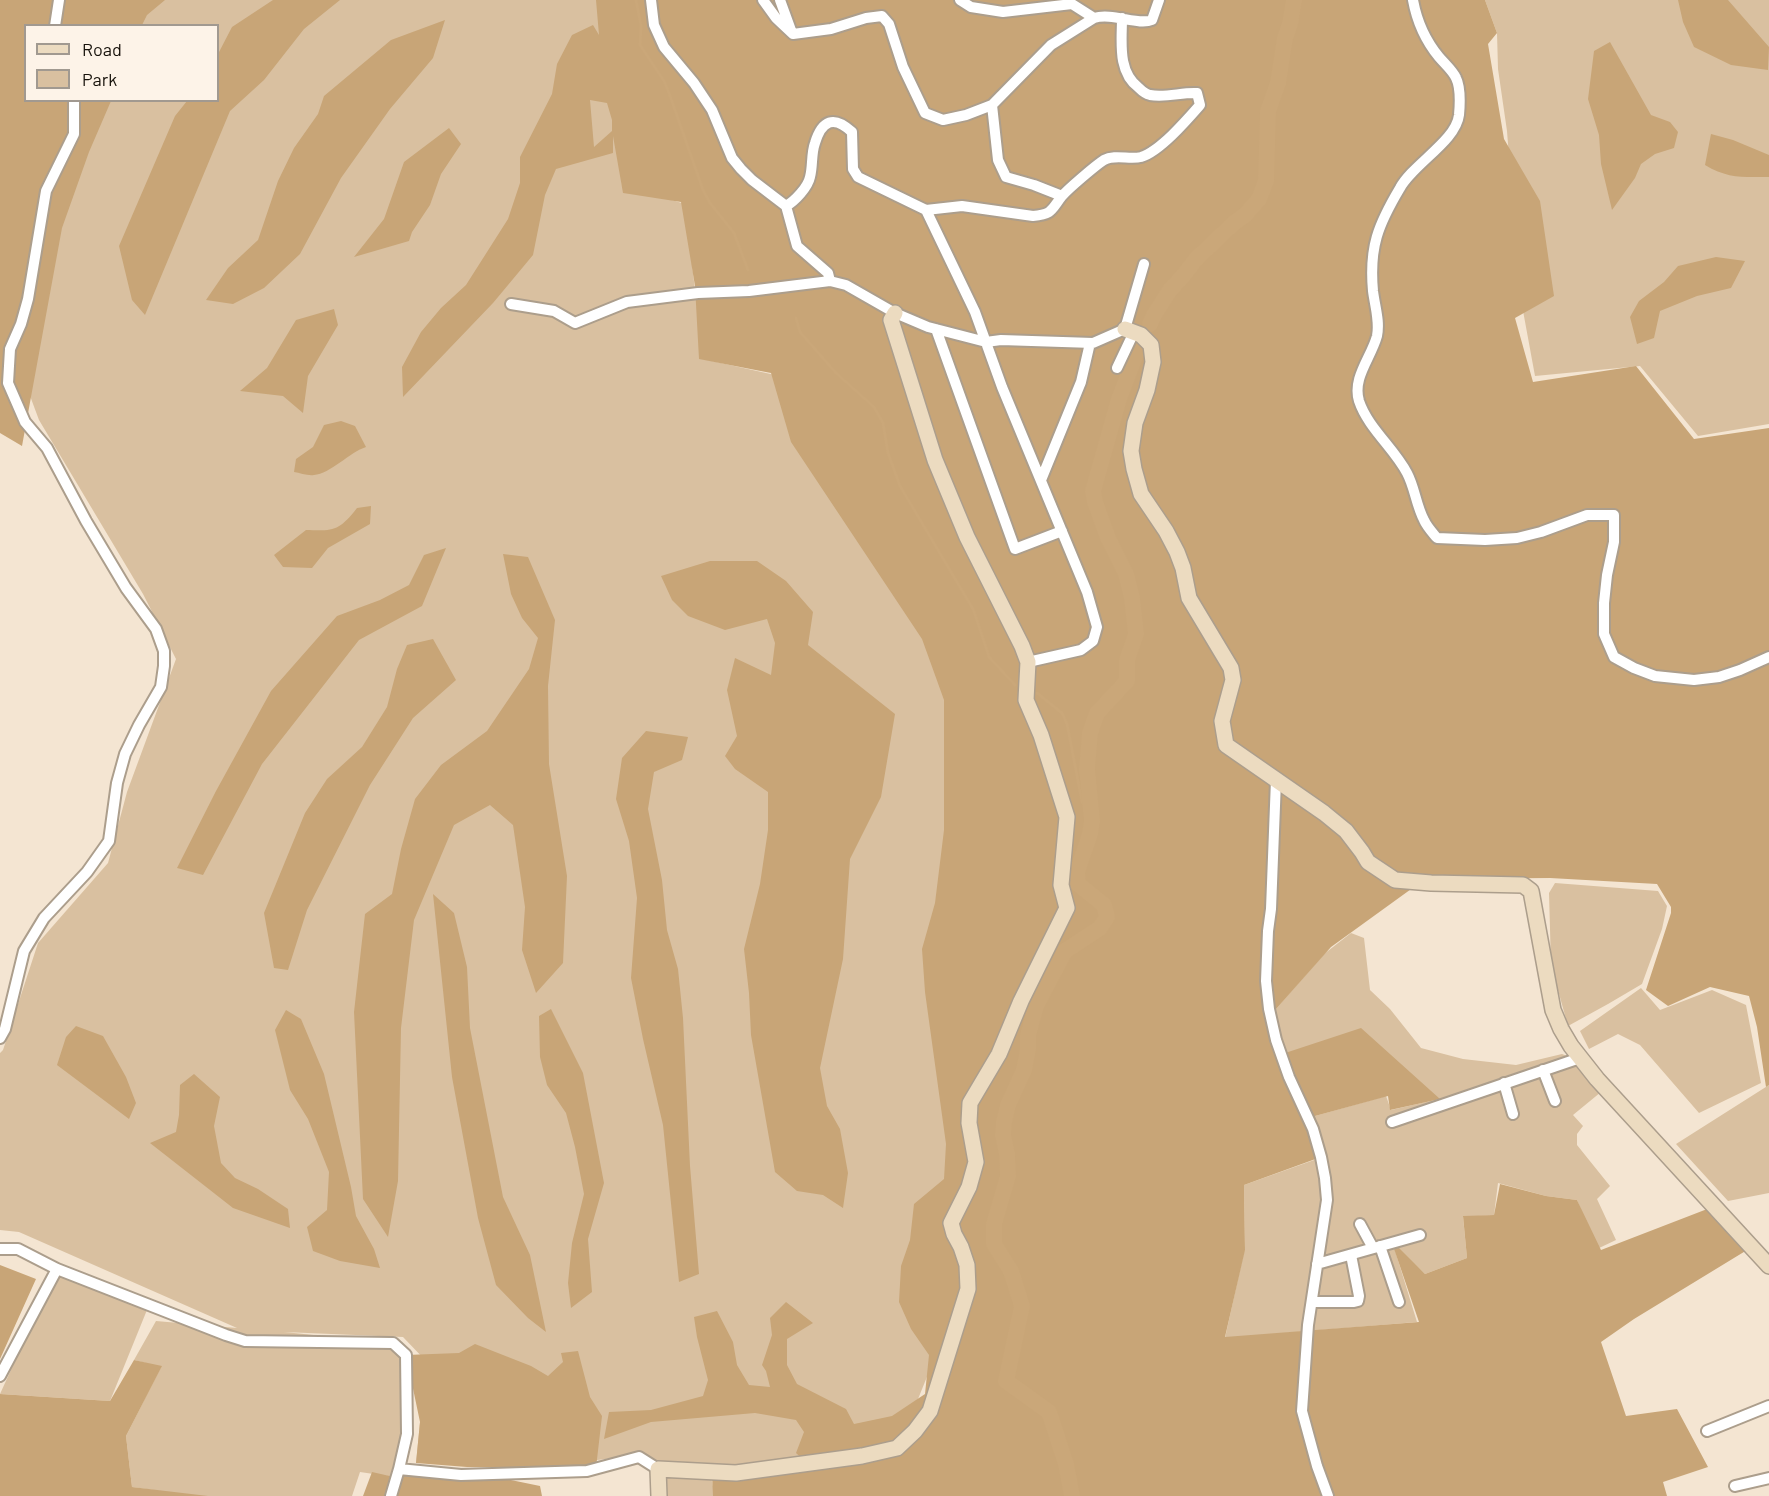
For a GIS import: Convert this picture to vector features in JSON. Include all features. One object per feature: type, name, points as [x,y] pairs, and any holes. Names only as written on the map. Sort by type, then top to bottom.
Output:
[{"type":"street","points":[[55,24],[59,0]]},
{"type":"street","points":[[651,0],[654,25],[664,47],[694,83],[712,110],[732,158],[752,180],[786,206],[797,246],[828,273],[830,281]]},
{"type":"street","points":[[763,0],[776,18],[793,34]]},
{"type":"street","points":[[780,0],[793,34]]},
{"type":"street","points":[[960,0],[971,8],[1003,12],[1072,4],[1094,18]]},
{"type":"street","points":[[793,34],[831,29],[866,18],[882,16],[888,24],[903,67],[925,112],[943,120],[966,115],[992,105],[1051,45],[1094,18],[1099,16],[1146,22],[1152,20],[1159,0]]},
{"type":"street","points":[[1413,0],[1416,18],[1423,32],[1432,48],[1456,78],[1459,88],[1459,117],[1453,132],[1403,182],[1385,213],[1374,243],[1373,292],[1378,318],[1377,337],[1359,377],[1358,399],[1366,416],[1406,471],[1414,486],[1424,519],[1437,538],[1485,540],[1517,538],[1587,515],[1614,515],[1614,542],[1605,594],[1605,634],[1614,657],[1655,676],[1694,680],[1719,677],[1769,657]]},
{"type":"street","points":[[786,206],[793,203],[810,179],[815,143],[824,125],[830,121],[838,122],[852,132],[853,169],[858,177],[926,210],[962,206],[1033,216],[1044,215],[1054,208],[1062,196],[1106,159],[1139,158],[1150,153],[1180,128],[1200,105],[1197,93],[1149,95],[1133,84],[1122,62],[1122,18]]},
{"type":"street","points":[[0,1038],[5,1029],[24,951],[44,918],[87,872],[108,841],[117,783],[125,754],[161,687],[164,666],[164,651],[156,629],[126,588],[47,448],[25,422],[8,383],[10,349],[21,324],[28,299],[46,191],[74,134],[74,102]]},
{"type":"street","points":[[992,105],[998,160],[1006,177],[1062,196]]},
{"type":"street","points":[[926,210],[975,312],[1002,387],[1086,592],[1097,627],[1093,641],[1081,650],[1028,662]]},
{"type":"street","points":[[1117,368],[1130,331],[1144,264]]},
{"type":"street","points":[[511,304],[554,311],[575,323],[627,302],[830,281],[846,285],[895,313],[936,329],[986,342],[1001,340],[1090,343],[1130,331],[1141,335],[1151,345],[1153,362],[1147,390],[1135,423],[1131,451],[1134,469],[1141,494],[1177,552],[1189,598],[1232,668],[1233,680],[1222,721],[1226,745],[1324,813],[1346,831],[1368,862],[1395,880],[1523,885],[1531,891],[1553,1010],[1561,1029],[1597,1079],[1769,1266]]},
{"type":"street","points":[[399,1469],[460,1474],[586,1471],[639,1457],[658,1469],[736,1473],[862,1456],[897,1448],[915,1431],[930,1411],[968,1288],[967,1265],[951,1223],[969,1187],[976,1162],[969,1123],[970,1103],[999,1054],[1021,1001],[1067,908],[1061,885],[1067,817],[1041,735],[1026,700],[1028,662],[967,537],[935,460],[891,320],[895,313]]},
{"type":"street","points":[[936,329],[1015,549],[1062,531]]},
{"type":"street","points":[[1041,480],[1081,382],[1090,343]]},
{"type":"street","points":[[1276,780],[1266,981],[1269,1010],[1276,1040],[1289,1077],[1313,1129],[1322,1157],[1327,1200],[1308,1325],[1302,1411],[1328,1496]]},
{"type":"street","points":[[1392,1122],[1580,1058]]},
{"type":"street","points":[[1543,1070],[1555,1101]]},
{"type":"street","points":[[1503,1083],[1513,1114]]},
{"type":"street","points":[[1360,1224],[1376,1247],[1399,1302]]},
{"type":"street","points":[[1317,1264],[1420,1235]]},
{"type":"street","points":[[0,1249],[18,1249],[57,1269],[245,1341],[393,1343],[406,1355],[407,1434],[391,1496]]},
{"type":"street","points":[[1312,1302],[1358,1301],[1351,1255]]},
{"type":"street","points":[[0,1376],[57,1269]]},
{"type":"street","points":[[1707,1431],[1769,1406]]},
{"type":"street","points":[[658,1469],[659,1496]]},
{"type":"street","points":[[1735,1486],[1769,1478]]},
{"type":"green space","points":[[147,0],[603,0],[622,185],[685,204],[703,359],[775,375],[961,694],[962,907],[935,1357],[899,1446],[735,1469],[655,1467],[638,1455],[581,1462],[416,1463],[426,1361],[403,1337],[284,1332],[393,1343],[406,1368],[407,1434],[394,1477],[360,1472],[352,1496],[196,1496],[132,1487],[126,1436],[161,1367],[134,1360],[156,1321],[237,1328],[19,1232],[0,1230],[0,1053],[3,1050],[38,943],[108,863],[127,792],[176,659],[143,594],[39,420],[20,369],[83,102],[219,102],[219,24],[117,24]]},
{"type":"green space","points":[[1485,0],[1769,0],[1769,424],[1698,436],[1640,366],[1535,376],[1519,289],[1507,131],[1498,69],[1497,33]]},
{"type":"green space","points":[[1555,883],[1658,891],[1667,906],[1662,929],[1642,984],[1568,1026],[1551,965],[1549,893]]},
{"type":"green space","points":[[1351,933],[1364,938],[1370,990],[1390,1009],[1421,1048],[1463,1059],[1516,1065],[1562,1054],[1578,1060],[1601,1092],[1573,1115],[1583,1126],[1577,1134],[1577,1145],[1610,1186],[1597,1199],[1616,1240],[1597,1249],[1577,1200],[1546,1196],[1498,1183],[1494,1215],[1463,1217],[1467,1258],[1425,1274],[1393,1244],[1417,1322],[1225,1338],[1245,1247],[1244,1185],[1317,1159],[1315,1116],[1386,1096],[1391,1110],[1439,1099],[1279,1055],[1269,1017],[1324,954]]},
{"type":"green space","points":[[1641,988],[1660,1010],[1712,990],[1746,1005],[1761,1083],[1699,1113],[1640,1045],[1618,1034],[1589,1049],[1580,1031]]},
{"type":"green space","points":[[1769,1085],[1769,1193],[1728,1201],[1676,1144]]},
{"type":"green space","points":[[57,1269],[149,1305],[110,1401],[0,1394]]},
{"type":"green space","points":[[663,1472],[711,1477],[715,1496],[664,1496]]},
{"type":"shaded area","points":[[0,0],[165,0],[147,15],[142,24],[24,24],[24,102],[111,102],[89,152],[62,228],[22,446],[0,433]]},
{"type":"shaded area","points":[[273,0],[340,0],[304,29],[264,80],[230,111],[145,315],[132,300],[119,246],[175,116],[186,102],[219,102],[219,52],[232,27]]},
{"type":"shaded area","points":[[596,0],[1485,0],[1497,33],[1488,44],[1504,139],[1540,201],[1554,296],[1515,318],[1533,382],[1636,366],[1694,439],[1769,428],[1769,1085],[1766,1087],[1757,1027],[1749,996],[1710,987],[1668,1006],[1646,990],[1671,913],[1671,907],[1657,884],[1550,878],[1425,879],[1331,947],[1269,1017],[1278,1043],[1276,1056],[1361,1028],[1440,1099],[1390,1110],[1388,1096],[1315,1116],[1321,1157],[1244,1185],[1245,1250],[1225,1337],[1419,1322],[1391,1240],[1425,1274],[1467,1258],[1463,1216],[1494,1215],[1500,1184],[1546,1196],[1577,1200],[1601,1250],[1715,1206],[1752,1247],[1634,1319],[1601,1342],[1626,1416],[1677,1409],[1708,1467],[1663,1482],[1667,1496],[713,1496],[712,1475],[807,1463],[796,1453],[804,1432],[796,1420],[755,1413],[651,1422],[604,1439],[609,1412],[651,1410],[703,1396],[708,1380],[694,1317],[717,1311],[733,1342],[737,1365],[749,1385],[770,1387],[762,1365],[772,1335],[770,1318],[786,1302],[813,1323],[787,1339],[787,1365],[797,1384],[846,1409],[854,1424],[892,1416],[925,1394],[929,1355],[911,1329],[899,1302],[901,1266],[910,1240],[914,1204],[944,1179],[946,1144],[925,992],[922,949],[935,903],[944,830],[944,700],[922,639],[791,442],[771,373],[699,359],[695,286],[681,202],[623,193],[613,136],[613,153],[556,169],[545,195],[533,255],[493,303],[403,397],[402,367],[421,332],[441,308],[466,285],[508,219],[520,183],[520,157],[552,94],[557,64],[572,35],[593,25],[599,35]],"holes":[[[590,100],[607,103],[612,120],[612,131],[594,147]]]},
{"type":"shaded area","points":[[1678,0],[1728,0],[1769,47],[1768,70],[1731,65],[1694,47],[1683,22]]},
{"type":"shaded area","points":[[445,20],[433,58],[390,109],[341,178],[300,254],[264,288],[233,304],[206,300],[228,268],[258,240],[278,181],[294,148],[318,114],[324,96],[391,40]]},
{"type":"shaded area","points":[[1610,42],[1651,115],[1670,122],[1678,132],[1674,148],[1655,154],[1641,164],[1635,178],[1612,210],[1601,164],[1599,135],[1588,99],[1594,51]]},
{"type":"shaded area","points":[[449,128],[461,144],[441,174],[430,205],[412,232],[409,241],[354,257],[384,219],[404,162]]},
{"type":"shaded area","points":[[1711,134],[1733,140],[1769,155],[1769,177],[1729,175],[1705,165]]},
{"type":"shaded area","points":[[1716,257],[1745,261],[1731,288],[1697,296],[1660,311],[1654,338],[1637,344],[1630,317],[1639,301],[1664,282],[1678,266]]},
{"type":"shaded area","points":[[334,309],[338,325],[308,376],[303,413],[283,396],[240,391],[267,368],[296,320]]},
{"type":"shaded area","points":[[341,421],[355,426],[366,447],[320,474],[309,475],[294,472],[296,459],[313,447],[324,425]]},
{"type":"shaded area","points":[[371,506],[370,524],[328,548],[312,568],[283,567],[274,555],[306,530],[330,530],[345,521],[357,508]]},
{"type":"shaded area","points":[[446,548],[422,606],[359,640],[262,764],[203,875],[177,868],[271,691],[337,616],[380,600],[409,585],[424,555]]},
{"type":"shaded area","points":[[503,554],[528,557],[555,620],[548,686],[549,764],[567,876],[563,963],[536,993],[522,950],[525,907],[513,825],[490,805],[454,825],[414,920],[401,1028],[398,1181],[388,1237],[363,1199],[354,1012],[365,914],[392,894],[401,849],[415,799],[441,765],[487,731],[529,669],[538,638],[522,618],[511,594]]},
{"type":"shaded area","points":[[710,561],[757,561],[786,581],[813,612],[808,645],[895,714],[881,797],[850,859],[843,959],[820,1068],[827,1106],[840,1129],[848,1173],[843,1208],[823,1195],[797,1191],[775,1172],[751,1035],[744,949],[760,884],[768,830],[768,792],[735,769],[725,756],[737,736],[727,690],[735,658],[771,675],[775,643],[767,619],[725,630],[688,616],[672,600],[661,576]]},
{"type":"shaded area","points":[[433,639],[456,680],[413,718],[370,785],[307,910],[288,970],[274,968],[264,913],[305,813],[327,779],[362,747],[387,707],[397,669],[407,645]]},
{"type":"shaded area","points":[[646,731],[688,737],[682,760],[654,772],[648,809],[662,880],[667,930],[678,969],[683,1018],[690,1166],[699,1274],[679,1282],[663,1125],[631,978],[637,898],[629,841],[616,799],[622,758]]},
{"type":"shaded area","points":[[433,894],[454,913],[467,967],[470,1028],[503,1197],[530,1255],[546,1332],[528,1318],[496,1285],[478,1218],[452,1077]]},
{"type":"shaded area","points":[[551,1009],[583,1073],[604,1183],[588,1239],[592,1292],[571,1308],[568,1283],[572,1243],[584,1194],[566,1113],[547,1085],[540,1057],[539,1016]]},
{"type":"shaded area","points":[[286,1010],[301,1019],[324,1074],[356,1216],[374,1249],[380,1268],[340,1261],[313,1251],[307,1227],[327,1210],[329,1172],[308,1119],[290,1090],[275,1030]]},
{"type":"shaded area","points":[[76,1026],[103,1036],[126,1077],[136,1103],[129,1119],[57,1065],[66,1037]]},
{"type":"shaded area","points":[[194,1074],[220,1097],[214,1126],[221,1163],[235,1178],[258,1189],[288,1209],[290,1228],[233,1208],[150,1143],[176,1132],[180,1085]]},
{"type":"shaded area","points":[[0,1265],[36,1279],[0,1359]]},
{"type":"shaded area","points":[[475,1344],[531,1366],[548,1376],[563,1362],[561,1353],[578,1351],[590,1397],[602,1416],[596,1468],[467,1467],[416,1463],[420,1422],[406,1355],[459,1353]]},
{"type":"shaded area","points":[[134,1360],[162,1366],[126,1436],[132,1487],[208,1496],[0,1496],[0,1394],[110,1401]]},
{"type":"shaded area","points":[[372,1472],[394,1477],[411,1474],[466,1479],[506,1479],[540,1486],[542,1496],[363,1496]]},
{"type":"waterway","points":[[636,0],[641,26],[640,45],[664,81],[703,190],[710,203],[734,233],[748,270]]},
{"type":"waterway","points":[[1150,324],[1170,290],[1196,259],[1245,215],[1259,199],[1266,181],[1268,111],[1278,83],[1294,0]]},
{"type":"waterway","points":[[796,318],[800,332],[836,373],[874,407],[883,423],[888,453],[900,486],[973,609],[989,657],[1015,685]]},
{"type":"waterway","points":[[1072,1496],[1066,1464],[1049,1412],[1006,1381],[1022,1306],[1011,1271],[994,1244],[994,1224],[1008,1176],[1003,1135],[1004,1122],[1008,1105],[1024,1070],[1028,1035],[1036,1006],[1065,951],[1100,928],[1107,917],[1104,905],[1078,884],[1077,872],[1092,821],[1087,769],[1090,733],[1097,713],[1127,681],[1127,660],[1136,634],[1132,598],[1126,574],[1108,538],[1093,491],[1119,399],[1140,344]]},
{"type":"waterway","points":[[1037,693],[1062,713],[1067,724],[1082,802],[1090,809]]}]
